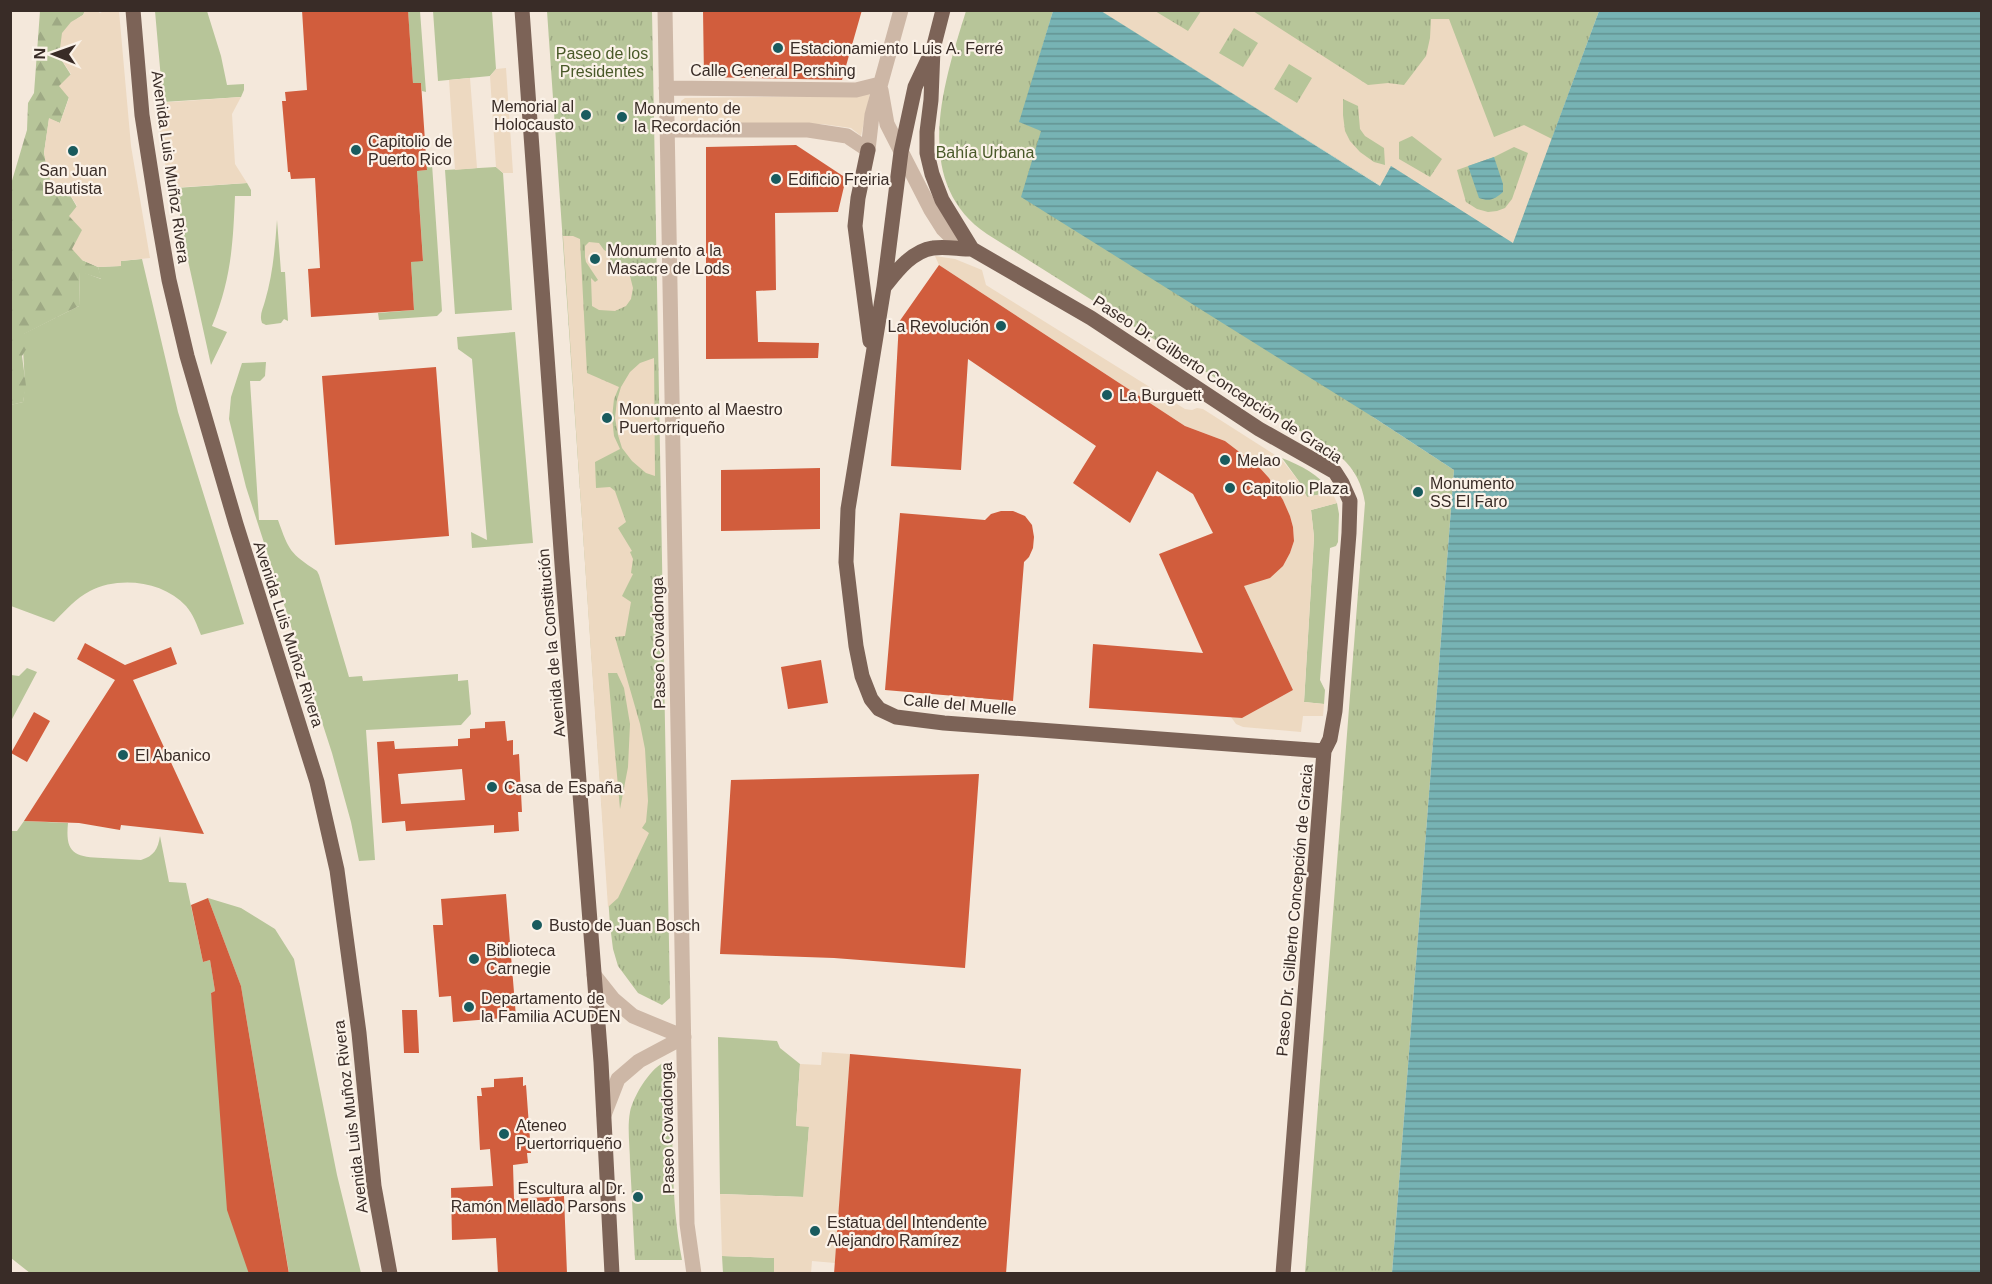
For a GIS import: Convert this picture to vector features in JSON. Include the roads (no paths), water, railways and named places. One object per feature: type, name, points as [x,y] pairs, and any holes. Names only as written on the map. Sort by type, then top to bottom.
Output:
[{"type":"main road","name":"Avenida Luis Muñoz Rivera","points":[[133,10],[142,115],[153,190],[169,280],[187,356],[236,524],[317,782],[337,870],[358,1033],[374,1186],[390,1274]]},
{"type":"main road","name":"Avenida de la Constitución","points":[[522,10],[604,1115],[612,1274]]},
{"type":"main road","points":[[933,49],[944,10]]},
{"type":"main road","name":"Calle del Muelle","points":[[933,49],[915,87],[901,152],[884,287],[848,509],[846,562],[856,646],[862,676],[871,699],[879,709],[897,717],[944,723],[1324,751]]},
{"type":"main road","name":"Paseo Dr. Gilberto Concepción de Gracia","points":[[933,49],[927,153],[942,200],[972,249],[1091,318],[1259,429],[1335,472],[1350,501],[1335,720],[1324,751],[1283,1274]]},
{"type":"main road","name":"Calle del Muelle","points":[[868,150],[855,226],[872,359]]},
{"type":"main road","points":[[884,287],[913,256],[925,250],[934,248],[972,249]]},
{"type":"street","name":"Paseo Covadonga","points":[[665,10],[687,1224],[694,1274]]},
{"type":"street","points":[[667,130],[808,130],[847,136],[868,150],[872,115],[901,10]]},
{"type":"street","points":[[880,84],[887,124],[931,210],[943,229],[955,241],[972,249]]},
{"type":"street","name":"Calle General Pershing","points":[[666,88],[856,90],[880,84]]},
{"type":"street","points":[[594,975],[613,999],[633,1016],[684,1037]]},
{"type":"street","points":[[604,1115],[618,1079],[639,1061],[684,1037]]},
{"type":"water","points":[[1053,11],[1101,11],[1380,186],[1391,166],[1513,243],[1599,11],[1981,11],[1981,1273],[1392,1273],[1454,470],[1021,197],[1041,131],[1019,122]]},
{"type":"water","points":[[1494,157],[1503,184],[1503,192],[1486,200],[1479,198],[1468,166]]},
{"type":"place","name":"Estacionamiento Luis A. Ferré","points":[[778,48]]},
{"type":"place","name":"Memorial al Holocausto","points":[[586,115]]},
{"type":"place","name":"Monumento de la Recordación","points":[[622,117]]},
{"type":"place","name":"Capitolio de Puerto Rico","points":[[356,150]]},
{"type":"place","name":"San Juan Bautista","points":[[73,151]]},
{"type":"place","name":"Edificio Freiria","points":[[776,179]]},
{"type":"place","name":"Monumento a la Masacre de Lods","points":[[595,259]]},
{"type":"place","name":"La Revolución","points":[[1001,326]]},
{"type":"place","name":"La Burguett","points":[[1107,395]]},
{"type":"place","name":"Monumento al Maestro Puertorriqueño","points":[[607,418]]},
{"type":"place","name":"Melao","points":[[1225,460]]},
{"type":"place","name":"Capitolio Plaza","points":[[1230,488]]},
{"type":"place","name":"Monumento SS El Faro","points":[[1418,492]]},
{"type":"place","name":"El Abanico","points":[[123,755]]},
{"type":"place","name":"Casa de España","points":[[492,787]]},
{"type":"place","name":"Busto de Juan Bosch","points":[[537,925]]},
{"type":"place","name":"Biblioteca Carnegie","points":[[474,959]]},
{"type":"place","name":"Departamento de la Familia ACUDEN","points":[[469,1007]]},
{"type":"place","name":"Ateneo Puertorriqueño","points":[[504,1134]]},
{"type":"place","name":"Escultura al Dr. Ramón Mellado Parsons","points":[[638,1197]]},
{"type":"place","name":"Estatua del Intendente Alejandro Ramírez","points":[[815,1231]]},
{"type":"park label","name":"Paseo de los Presidentes","points":[[602,62]]},
{"type":"park label","name":"Bahía Urbana","points":[[985,152]]}]
